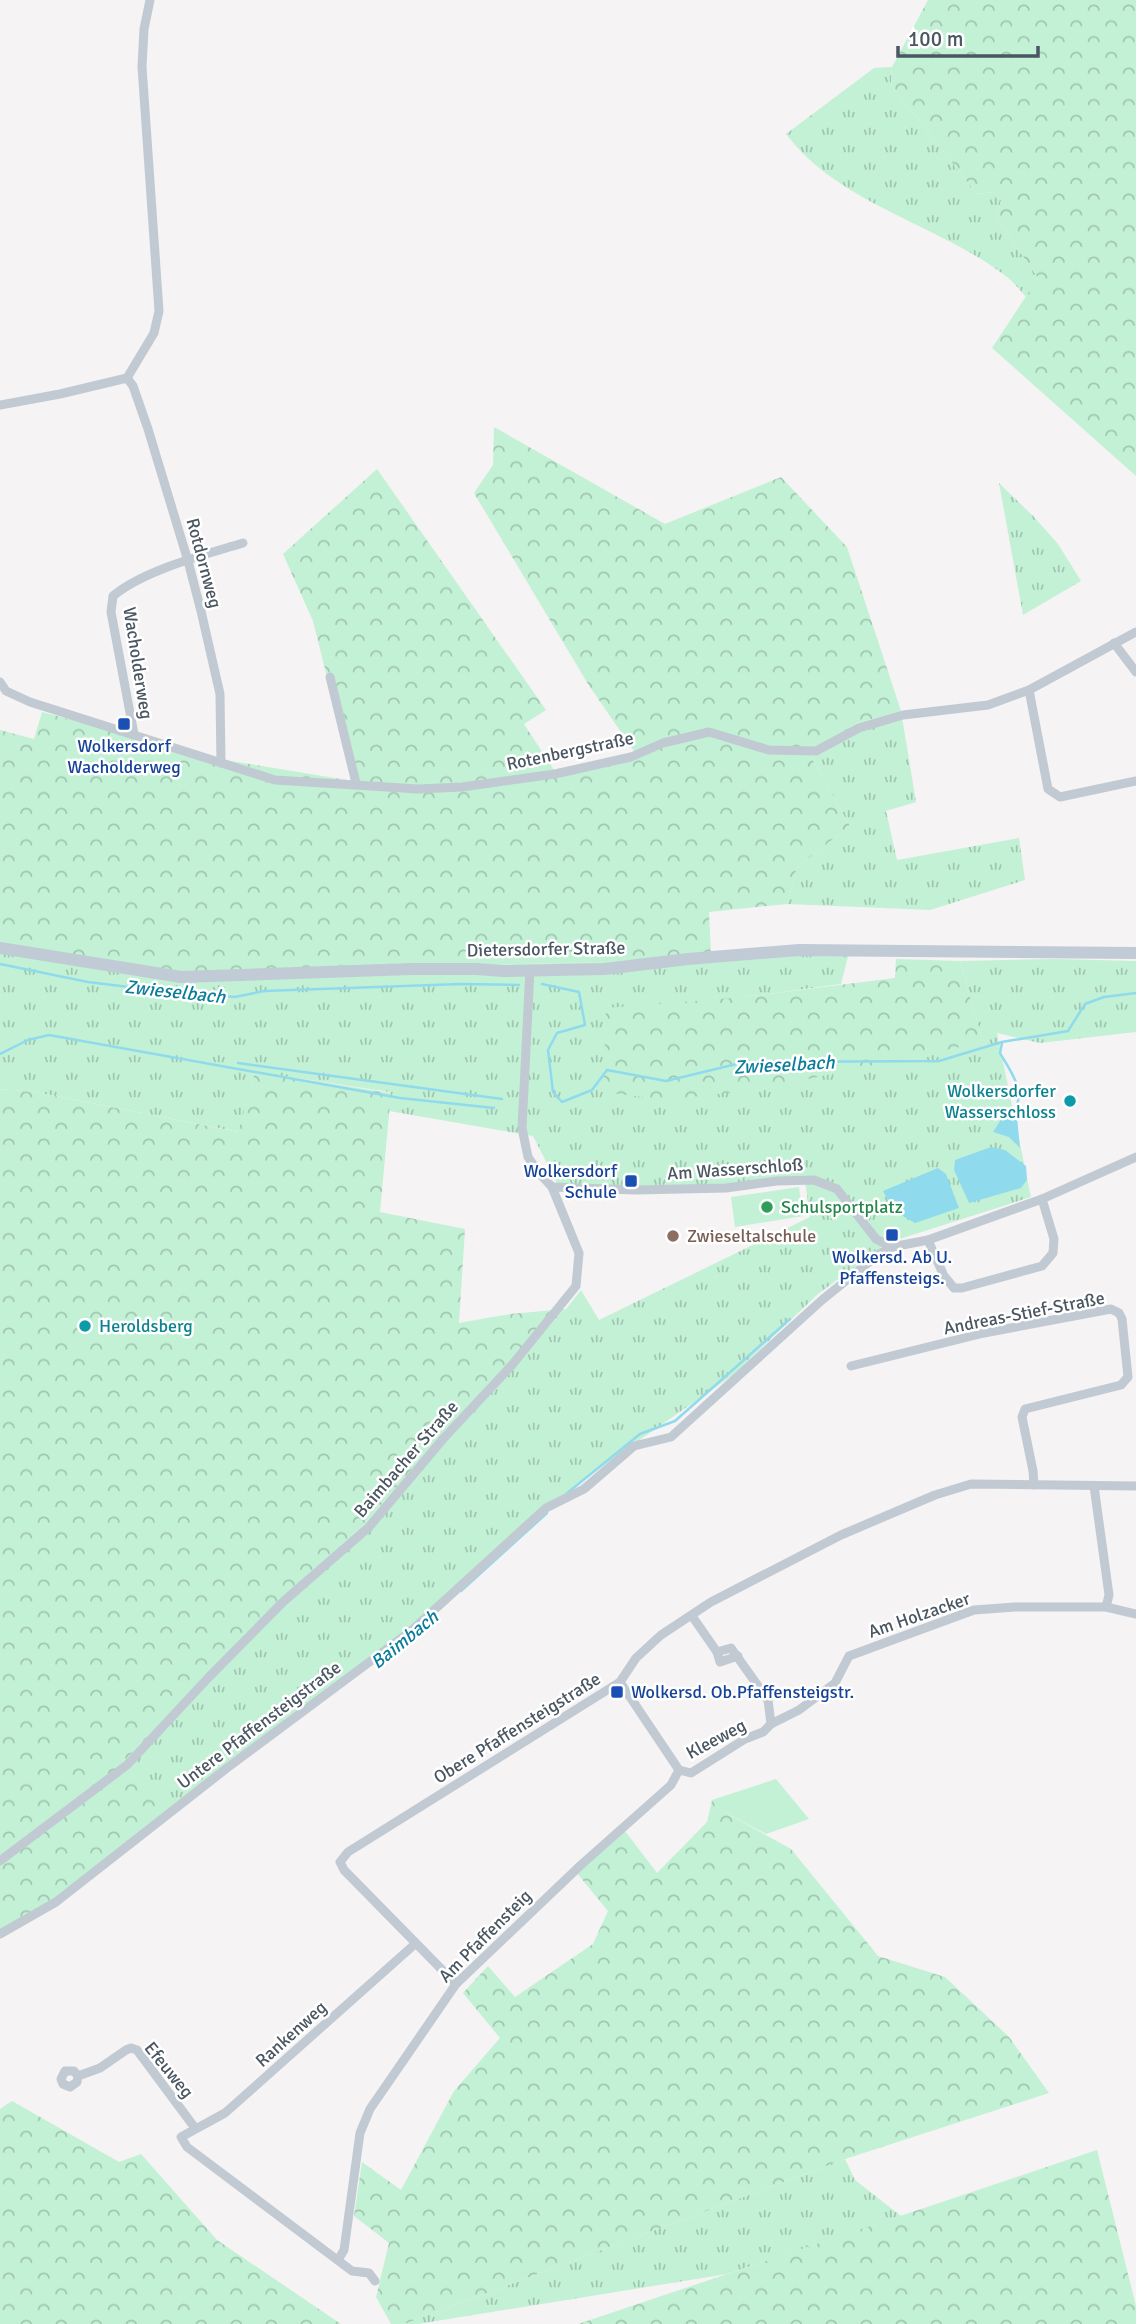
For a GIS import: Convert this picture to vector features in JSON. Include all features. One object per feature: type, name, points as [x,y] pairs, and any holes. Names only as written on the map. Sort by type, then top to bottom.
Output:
[{"type":"street","points":[[0,405],[127,378],[154,333],[159,311],[142,67],[144,29],[150,0]]},
{"type":"street","name":"Rotdornweg","points":[[127,378],[133,386],[148,429],[188,561],[220,694],[221,763]]},
{"type":"street","points":[[188,561],[243,543]]},
{"type":"street","name":"Wacholderweg","points":[[134,734],[111,612],[113,596],[126,585],[188,561]]},
{"type":"street","name":"Rotenbergstraße","points":[[0,682],[6,691],[30,702],[275,780],[418,789],[463,787],[555,774],[631,758],[663,743],[709,732],[769,750],[816,751],[859,728],[903,715],[988,705],[1029,690],[1136,632]]},
{"type":"street","points":[[1114,643],[1136,672]]},
{"type":"street","points":[[330,677],[356,783]]},
{"type":"street","points":[[1029,690],[1048,789],[1060,797],[1136,781]]},
{"type":"street","name":"Dietersdorfer Straße","points":[[0,948],[181,977],[412,969],[604,969],[688,958],[799,950],[1136,953]]},
{"type":"street","name":"Baimbacher Straße","points":[[0,1861],[127,1765],[284,1601],[369,1527],[576,1286],[579,1253],[552,1187],[528,1157],[523,1128],[530,969]]},
{"type":"street","points":[[892,1247],[928,1240],[1042,1199],[1136,1157]]},
{"type":"street","name":"Am Wasserschloß","points":[[552,1187],[636,1190],[719,1188],[777,1181],[814,1180],[837,1189],[876,1239],[892,1247]]},
{"type":"street","points":[[928,1240],[944,1276],[954,1287],[962,1288],[1042,1266],[1053,1252],[1054,1239],[1042,1199]]},
{"type":"street","name":"Untere Pfaffensteigstraße","points":[[0,1934],[56,1902],[227,1768],[411,1631],[546,1508],[583,1489],[634,1446],[671,1437],[822,1300],[879,1254],[892,1247]]},
{"type":"street","name":"Andreas-Stief-Straße","points":[[851,1366],[984,1334],[1111,1309],[1119,1313],[1122,1319],[1128,1377],[1121,1385],[1025,1409],[1021,1417],[1034,1485]]},
{"type":"street","name":"Obere Pfaffensteigstraße","points":[[456,1984],[344,1870],[340,1861],[348,1852],[620,1682],[636,1658],[661,1635],[711,1602],[841,1535],[935,1495],[971,1485],[1136,1486]]},
{"type":"street","points":[[1094,1486],[1109,1595],[1106,1607]]},
{"type":"street","name":"Am Holzacker","points":[[771,1724],[799,1710],[835,1683],[849,1656],[974,1611],[1016,1607],[1106,1607],[1136,1614]]},
{"type":"street","name":"Kleeweg","points":[[679,1770],[691,1773],[745,1739],[763,1732],[771,1724],[768,1700],[738,1656],[731,1647],[717,1651],[692,1616]]},
{"type":"street","points":[[620,1682],[679,1770]]},
{"type":"street","name":"Am Pfaffensteig","points":[[338,2260],[344,2250],[360,2133],[370,2109],[456,1984],[582,1864],[671,1785],[679,1770]]},
{"type":"street","name":"Rankenweg","points":[[338,2260],[218,2172],[187,2147],[181,2137],[225,2113],[415,1944]]},
{"type":"street","name":"Efeuweg","points":[[78,2076],[100,2068],[126,2050],[137,2050],[195,2128]]},
{"type":"street","points":[[338,2260],[352,2271],[369,2273],[375,2281]]},
{"type":"green space","points":[[928,0],[1136,0],[1136,476],[992,348],[1038,278],[997,219],[1001,200],[994,192],[977,194],[891,85],[892,67]]},
{"type":"green space","points":[[892,67],[891,85],[977,194],[994,192],[1001,200],[997,219],[1038,278],[1026,297],[1006,276],[976,256],[860,196],[833,178],[808,158],[786,134],[874,68]]},
{"type":"green space","points":[[494,427],[665,524],[781,477],[847,547],[901,711],[857,723],[811,757],[850,826],[797,867],[787,904],[709,912],[711,954],[606,962],[186,972],[0,944],[0,730],[34,739],[42,712],[225,760],[353,781],[313,621],[283,554],[377,469],[546,710],[524,724],[558,776],[602,768],[638,757],[588,684],[474,493],[493,465]]},
{"type":"green space","points":[[999,483],[1058,544],[1081,581],[1023,615]]},
{"type":"green space","points":[[901,711],[916,802],[886,811],[897,860],[1019,838],[1025,880],[930,910],[787,904],[797,867],[850,826],[811,757],[857,723]]},
{"type":"green space","points":[[0,944],[186,972],[606,962],[711,954],[850,949],[841,984],[745,997],[983,1042],[960,961],[1136,961],[1136,1032],[1040,1043],[997,1033],[1031,1197],[887,1243],[818,1294],[733,1375],[615,1457],[511,1536],[414,1630],[168,1812],[123,1762],[279,1601],[366,1522],[440,1437],[566,1309],[581,1290],[599,1320],[810,1217],[805,1181],[561,1191],[533,1136],[389,1111],[390,1092],[255,1072],[239,1132],[35,1092],[0,1089]]},
{"type":"green space","points":[[896,959],[960,961],[983,1042],[761,1089],[667,1100],[603,1092],[606,1008],[745,997],[895,978]]},
{"type":"green space","points":[[255,1072],[391,1093],[380,1212],[465,1229],[459,1323],[510,1314],[566,1309],[440,1437],[366,1522],[279,1601],[124,1761],[168,1812],[55,1900],[0,1933],[0,1089],[35,1092],[238,1132]]},
{"type":"green space","name":"Schulsportplatz","points":[[799,1187],[803,1216],[735,1227],[731,1197]]},
{"type":"green space","points":[[776,1779],[809,1819],[766,1834],[719,1809],[712,1800]]},
{"type":"green space","points":[[712,1800],[719,1809],[791,1849],[878,1956],[945,1977],[1009,2037],[1049,2093],[845,2159],[404,2324],[391,2324],[376,2297],[389,2243],[354,2216],[362,2162],[401,2190],[454,2091],[500,2038],[463,1993],[488,1966],[515,1997],[593,1944],[608,1911],[576,1872],[625,1831],[657,1873],[707,1822]]},
{"type":"green space","points":[[12,2101],[119,2162],[141,2154],[217,2240],[341,2324],[0,2324],[0,2109]]},
{"type":"green space","points":[[1097,2150],[1136,2306],[1136,2324],[578,2324]]},
{"type":"green space","points":[[845,2159],[855,2180],[901,2216],[727,2274],[418,2324],[404,2324]]},
{"type":"water","points":[[1016,1107],[1020,1148],[1009,1137],[993,1132],[1002,1118]]},
{"type":"water","points":[[991,1147],[1005,1150],[1026,1166],[1027,1180],[1021,1188],[969,1203],[954,1170],[955,1160]]},
{"type":"water","points":[[938,1168],[946,1174],[959,1208],[915,1223],[894,1211],[883,1191]]},
{"type":"waterway","name":"Zwieselbach","points":[[0,964],[88,982],[235,997],[264,991],[461,984],[519,985]]},
{"type":"waterway","name":"Zwieselbach","points":[[542,984],[579,992],[585,1025],[557,1033],[548,1050],[553,1092],[562,1102],[592,1090],[607,1070],[666,1081],[745,1062],[939,1061],[1002,1042],[1068,1031],[1085,1004],[1104,997],[1136,993]]},
{"type":"waterway","points":[[0,1054],[28,1040],[49,1035],[400,1098],[494,1108]]},
{"type":"waterway","name":"Baimbach","points":[[1002,1043],[1000,1053],[1019,1093],[1016,1107]]},
{"type":"waterway","points":[[238,1063],[502,1099]]},
{"type":"waterway","name":"Baimbach","points":[[566,1494],[640,1434],[675,1421],[790,1319]]},
{"type":"waterway","name":"Baimbach","points":[[461,1591],[547,1513]]},
{"type":"place","name":"Wolkersdorf Wacholderweg","points":[[124,724]]},
{"type":"place","name":"Wolkersdorfer Wasserschloss","points":[[1070,1101]]},
{"type":"place","name":"Wolkersdorf Schule","points":[[631,1181]]},
{"type":"place","name":"Schulsportplatz","points":[[767,1207]]},
{"type":"place","name":"Wolkersd. Ab U. Pfaffensteigs.","points":[[892,1235]]},
{"type":"place","name":"Zwieseltalschule","points":[[673,1236]]},
{"type":"place","name":"Heroldsberg","points":[[85,1326]]},
{"type":"place","name":"Wolkersd. Ob.Pfaffensteigstr.","points":[[617,1692]]}]
